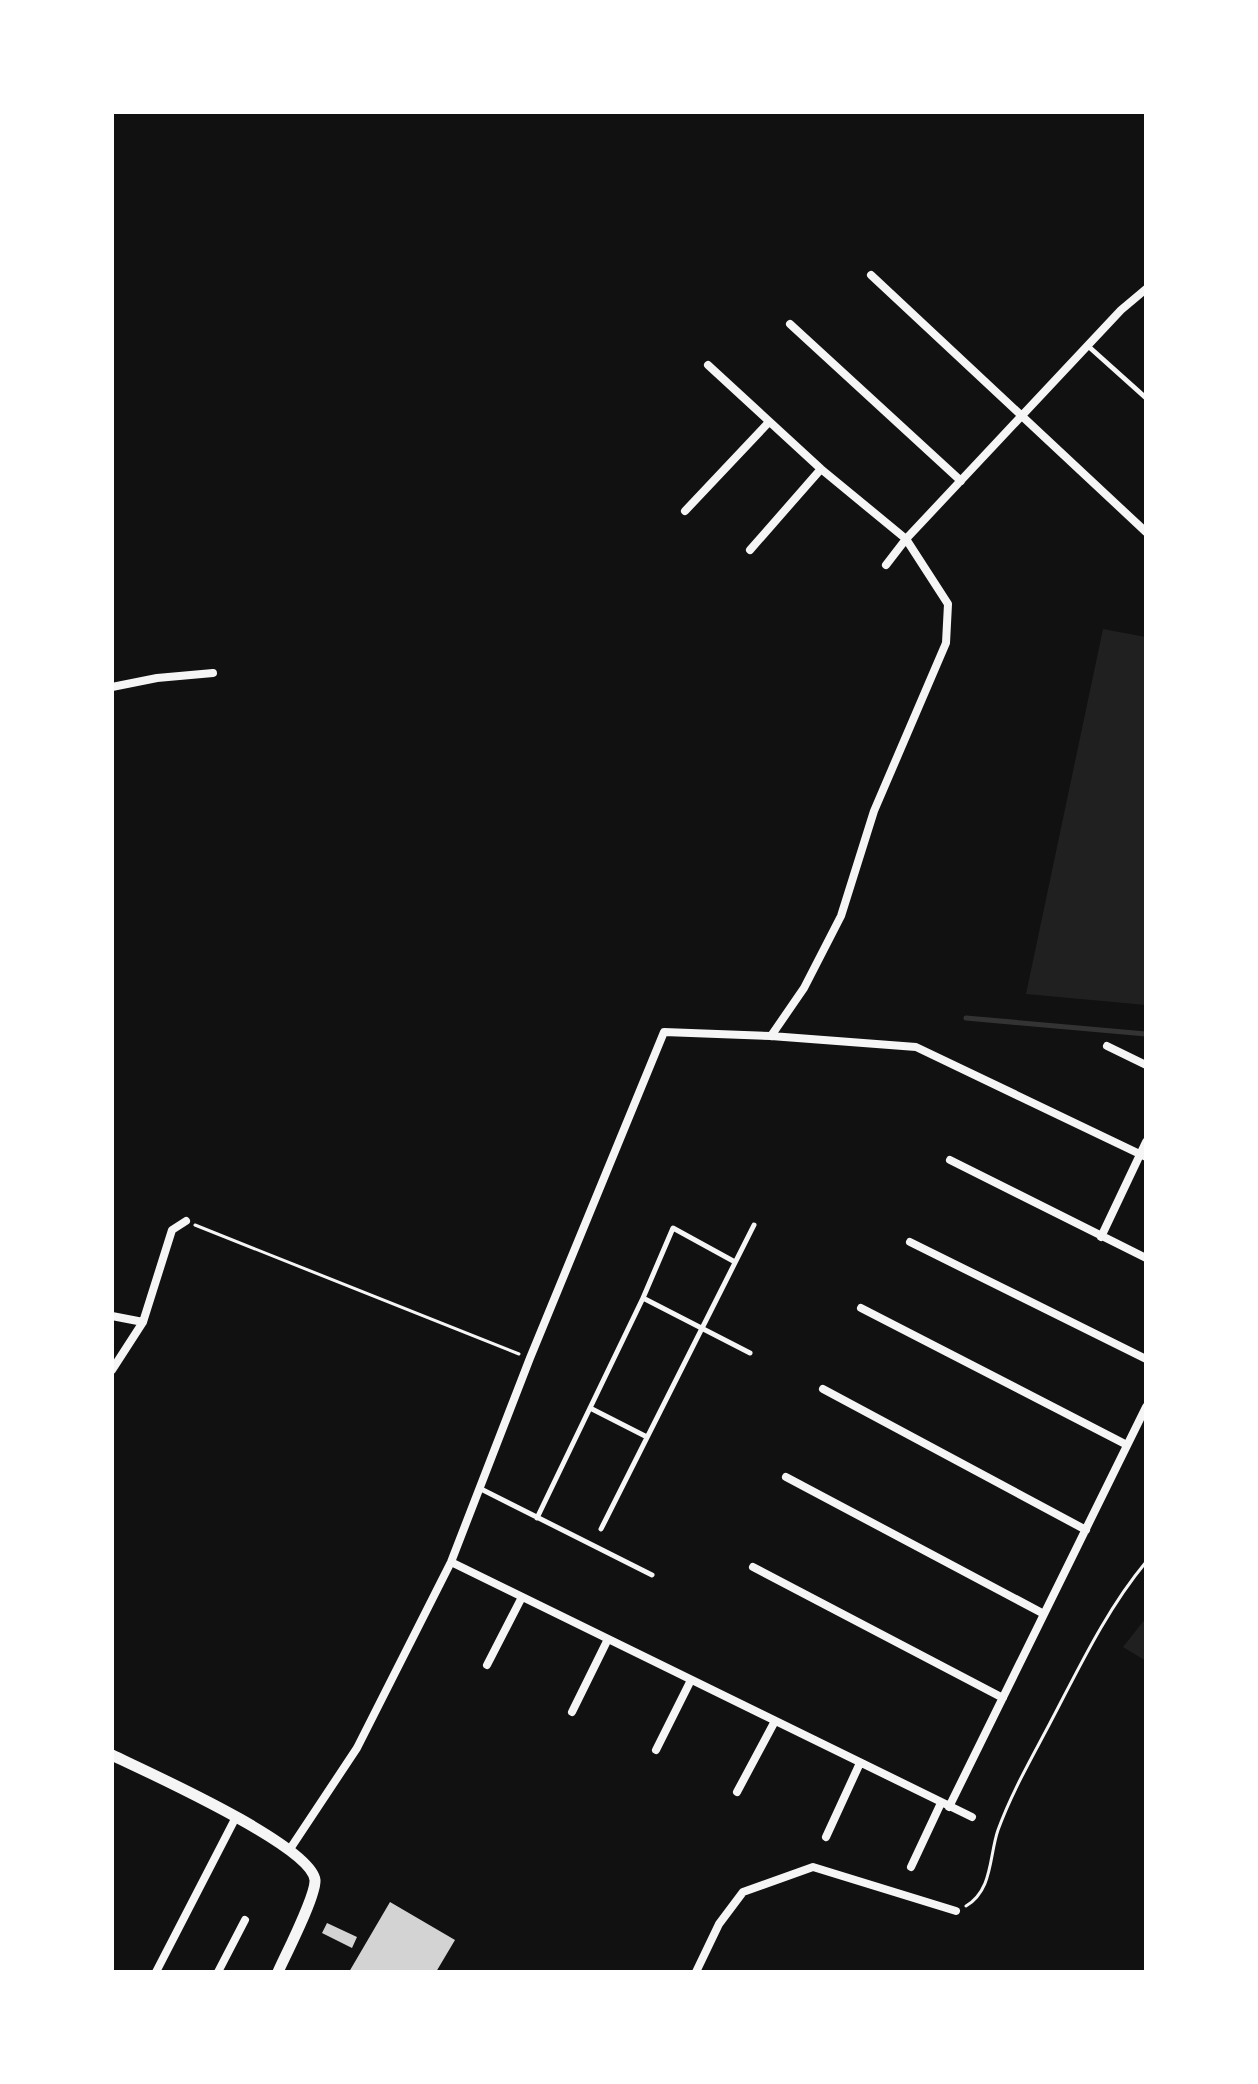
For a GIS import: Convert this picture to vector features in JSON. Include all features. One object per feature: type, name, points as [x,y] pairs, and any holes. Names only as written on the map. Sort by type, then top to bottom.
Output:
[{"type":"street","points":[[871,275],[1146,532]]},
{"type":"street","points":[[886,565],[906,539],[1121,310],[1146,290]]},
{"type":"street","points":[[790,324],[961,481]]},
{"type":"street","points":[[708,365],[821,469],[906,539],[948,604],[946,643],[874,811],[841,916],[804,988],[771,1036]]},
{"type":"street","points":[[685,511],[769,422]]},
{"type":"street","points":[[750,550],[821,469]]},
{"type":"street","points":[[112,687],[157,678],[213,673]]},
{"type":"street","points":[[290,1849],[357,1748],[451,1562],[530,1358],[664,1032],[916,1047],[1143,1156]]},
{"type":"street","points":[[1107,1046],[1146,1065]]},
{"type":"street","points":[[1101,1237],[1143,1156],[1146,1142]]},
{"type":"street","points":[[950,1160],[1146,1258]]},
{"type":"street","points":[[112,1370],[143,1322],[168,1238],[172,1230],[186,1221]]},
{"type":"street","points":[[910,1242],[1146,1359]]},
{"type":"street","points":[[861,1308],[1127,1445]]},
{"type":"street","points":[[112,1316],[143,1322]]},
{"type":"street","points":[[823,1389],[1086,1530]]},
{"type":"street","points":[[911,1867],[1003,1698],[1146,1407]]},
{"type":"street","points":[[786,1477],[1044,1614]]},
{"type":"street","points":[[451,1562],[972,1817]]},
{"type":"street","points":[[753,1567],[1003,1698]]},
{"type":"street","points":[[487,1665],[522,1597]]},
{"type":"street","points":[[572,1712],[608,1639]]},
{"type":"street","points":[[656,1750],[691,1680]]},
{"type":"street","points":[[737,1792],[775,1721]]},
{"type":"street","points":[[112,1755],[236,1817],[290,1849],[310,1868],[315,1885],[278,1972]]},
{"type":"street","points":[[826,1837],[860,1763]]},
{"type":"street","points":[[156,1972],[236,1817]]},
{"type":"street","points":[[696,1972],[719,1924],[743,1892],[813,1867],[956,1911]]},
{"type":"street","points":[[218,1972],[245,1920]]},
{"type":"lane","points":[[1088,346],[1146,398]]},
{"type":"lane","points":[[601,1529],[645,1436],[754,1225]]},
{"type":"lane","points":[[537,1518],[643,1298],[673,1228],[735,1262]]},
{"type":"lane","points":[[643,1298],[750,1353]]},
{"type":"lane","points":[[590,1408],[645,1436]]},
{"type":"lane","points":[[478,1488],[652,1575]]},
{"type":"path","points":[[186,1221],[530,1358]]},
{"type":"path","points":[[956,1911],[970,1904],[981,1892],[989,1873],[998,1831],[1019,1784],[1078,1670],[1129,1583],[1146,1562]]},
{"type":"shaded area","points":[[1103,629],[1146,637],[1146,1005],[1026,994]]},
{"type":"shaded area","points":[[1146,1618],[1146,1661],[1123,1647]]},
{"type":"building","points":[[390,1902],[455,1940],[436,1972],[349,1972]]},
{"type":"building","points":[[327,1923],[357,1937],[352,1948],[322,1933]]},
{"type":"waterway","points":[[966,1018],[1146,1034]]}]
